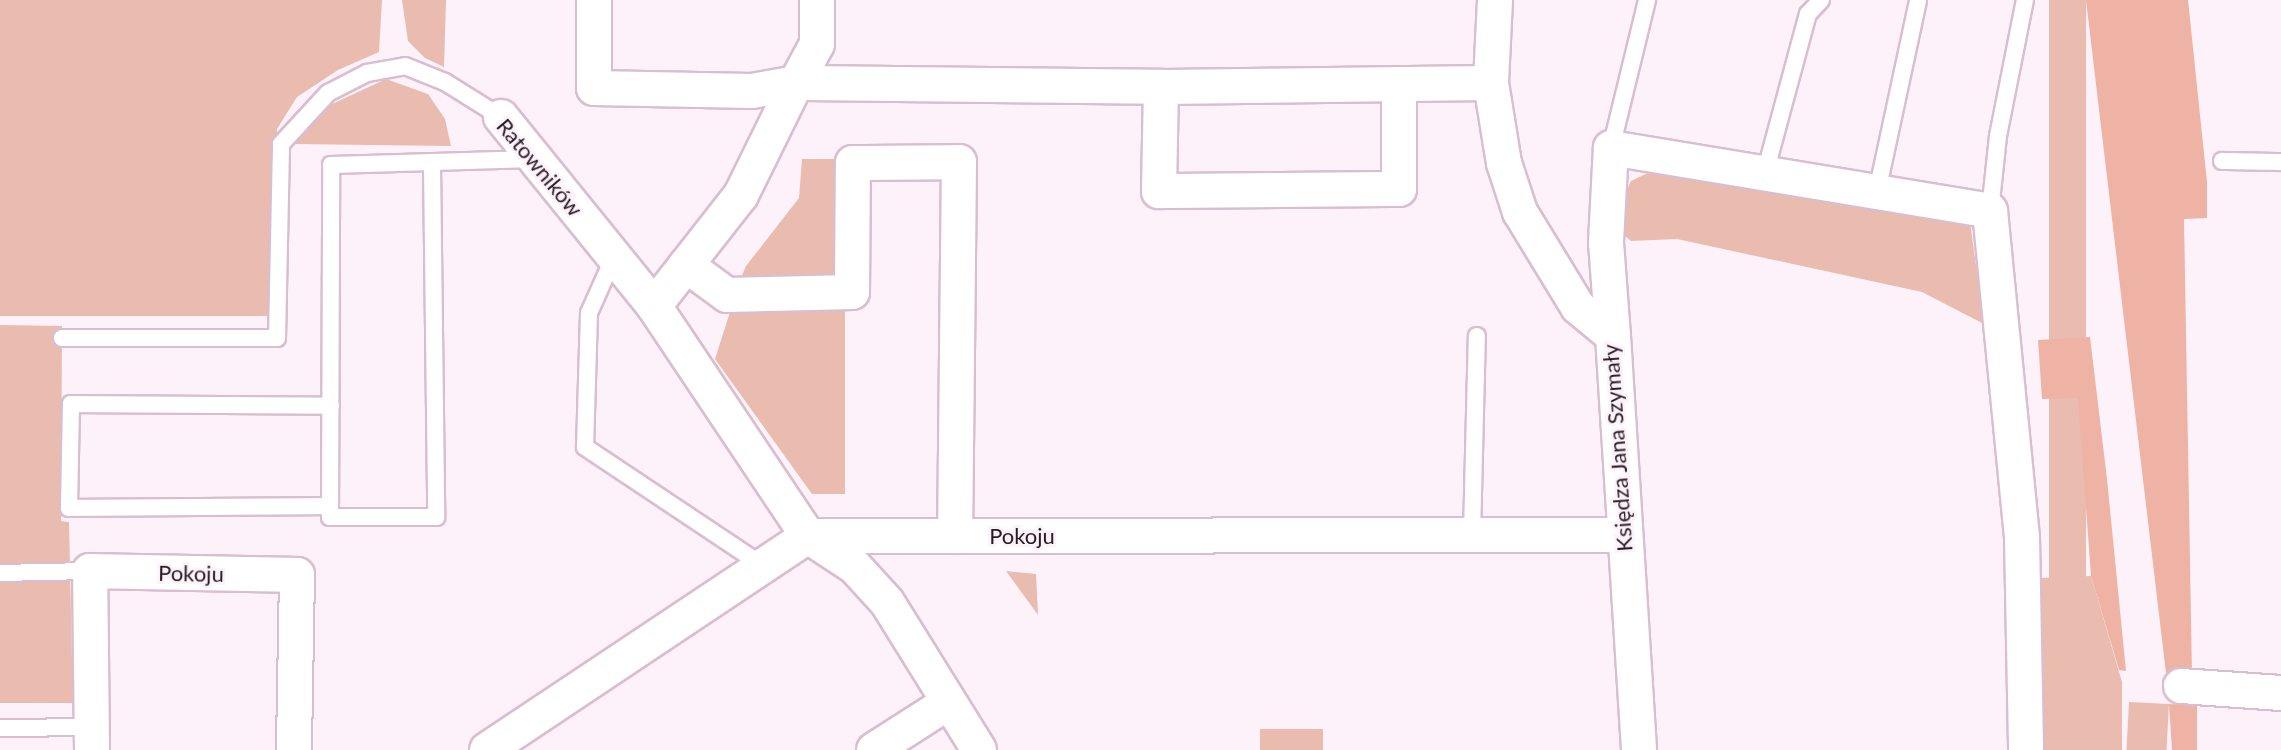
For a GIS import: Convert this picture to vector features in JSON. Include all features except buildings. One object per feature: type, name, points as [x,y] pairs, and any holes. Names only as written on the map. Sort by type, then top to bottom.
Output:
[{"type":"street","points":[[594,0],[594,88],[752,91],[796,83],[1161,87],[1491,83]]},
{"type":"street","points":[[654,306],[741,195],[817,44],[817,0]]},
{"type":"street","name":"Księdza Jana Szymały","points":[[1495,0],[1491,83],[1504,163],[1520,212],[1578,307],[1613,336],[1623,535],[1639,750]]},
{"type":"street","points":[[1161,87],[1159,191],[1399,189],[1399,85]]},
{"type":"street","name":"Ratowników","points":[[501,117],[654,306],[808,536],[855,567],[887,602],[979,750]]},
{"type":"street","points":[[1613,336],[1606,242],[1611,148],[1990,211],[2022,538],[2026,750]]},
{"type":"street","points":[[686,265],[727,295],[852,292],[853,163],[959,162],[955,536]]},
{"type":"street","name":"Pokoju","points":[[808,536],[1623,535]]},
{"type":"street","points":[[487,750],[808,536]]},
{"type":"street","points":[[90,571],[92,738]]},
{"type":"street","name":"Pokoju","points":[[90,571],[297,575],[294,750]]},
{"type":"street","points":[[2181,686],[2281,693]]},
{"type":"street","points":[[874,750],[949,702]]},
{"type":"lane","points":[[1611,148],[1647,0]]},
{"type":"lane","points":[[1765,173],[1808,14],[1821,0]]},
{"type":"lane","points":[[1877,192],[1918,0]]},
{"type":"lane","points":[[1990,211],[1998,136],[2025,0]]},
{"type":"lane","name":"Ratowników","points":[[62,338],[277,338],[281,144],[328,93],[367,73],[405,66],[501,117]]},
{"type":"lane","points":[[432,165],[436,517],[330,517],[331,165],[432,165],[536,159]]},
{"type":"lane","points":[[2222,161],[2281,162]]},
{"type":"lane","points":[[614,257],[589,313],[585,447],[762,565]]},
{"type":"lane","points":[[1472,535],[1477,336]]},
{"type":"lane","points":[[330,506],[69,508],[71,404],[331,406]]},
{"type":"lane","points":[[0,573],[90,571]]},
{"type":"lane","points":[[0,728],[92,738]]},
{"type":"shaded area","points":[[0,0],[382,0],[379,52],[338,70],[297,97],[277,129],[273,316],[0,316]]},
{"type":"shaded area","points":[[402,0],[446,0],[444,67],[425,58],[408,41]]},
{"type":"shaded area","points":[[2049,0],[2086,0],[2086,675],[2049,675]]},
{"type":"shaded area","points":[[2086,0],[2188,0],[2207,182],[2207,218],[2184,219],[2192,675],[2166,673]]},
{"type":"shaded area","points":[[386,79],[428,94],[445,119],[451,146],[292,144],[330,105]]},
{"type":"shaded area","points":[[802,159],[848,159],[846,286],[737,288],[746,266],[799,198]]},
{"type":"shaded area","points":[[1652,171],[1970,222],[1984,324],[1922,292],[1677,239],[1631,241],[1625,236],[1622,200],[1631,181]]},
{"type":"shaded area","points":[[732,306],[845,306],[845,494],[812,494],[715,359]]},
{"type":"shaded area","points":[[0,325],[62,326],[61,521],[69,522],[73,703],[0,703]]},
{"type":"shaded area","points":[[2090,337],[2126,671],[2119,670],[2091,576],[2078,398],[2042,399],[2038,340]]},
{"type":"shaded area","points":[[1006,571],[1036,574],[1038,615]]},
{"type":"shaded area","points":[[2091,576],[2122,682],[2122,750],[2035,750],[2041,578]]},
{"type":"shaded area","points":[[2129,702],[2169,704],[2167,750],[2126,750]]},
{"type":"shaded area","points":[[2169,704],[2197,706],[2197,750],[2172,750]]},
{"type":"shaded area","points":[[1260,729],[1323,729],[1323,750],[1260,750]]}]
